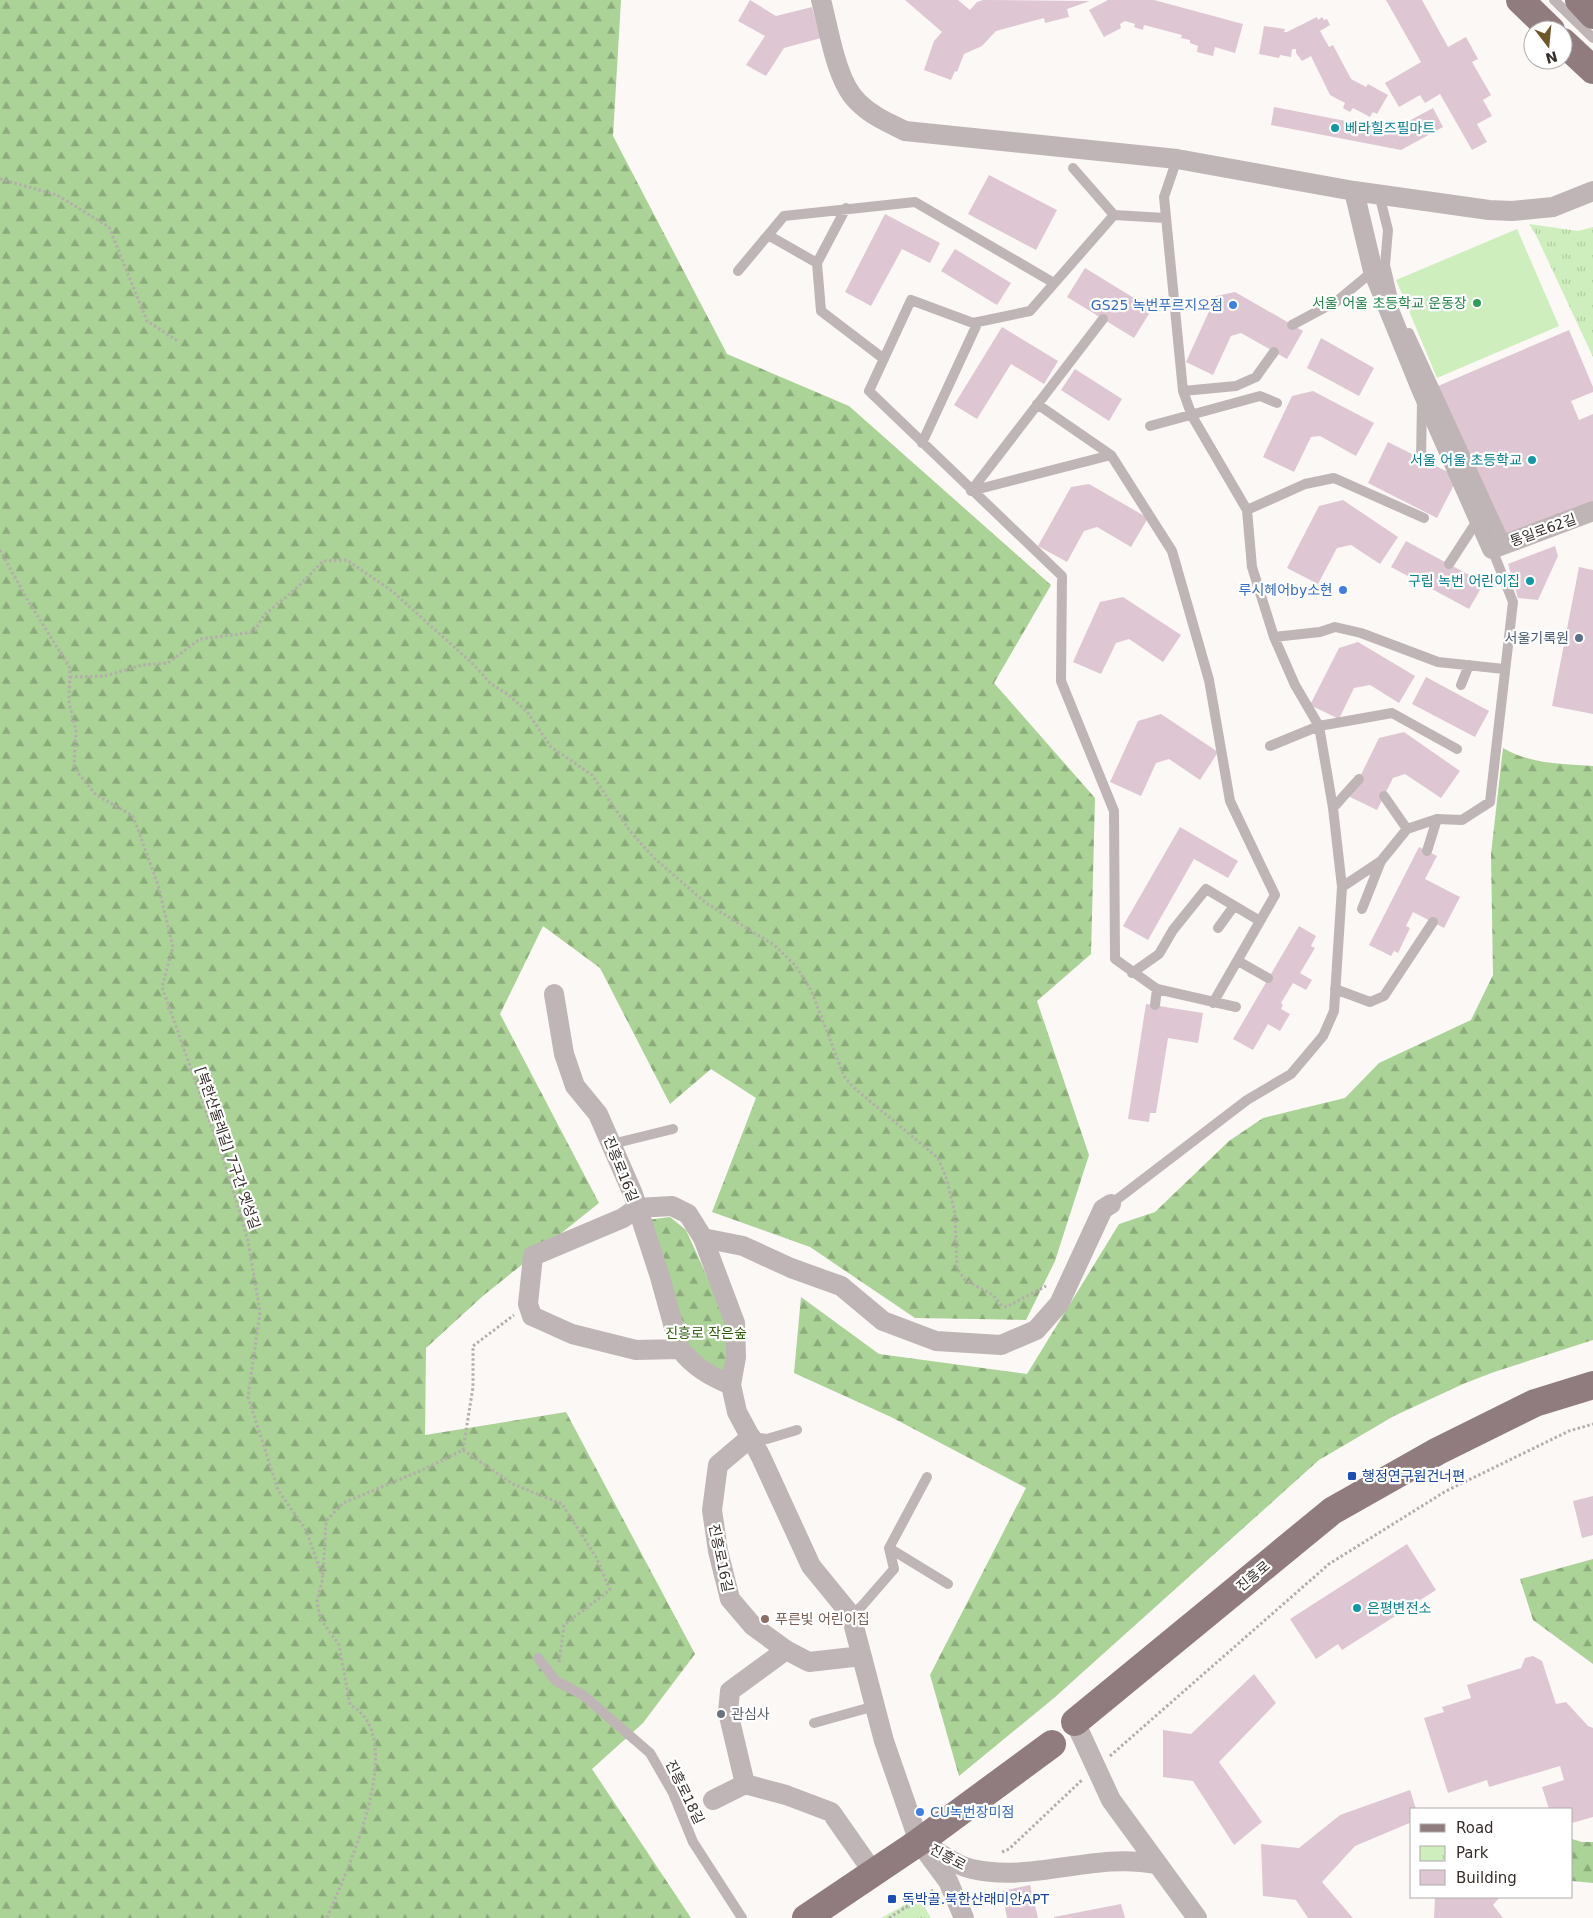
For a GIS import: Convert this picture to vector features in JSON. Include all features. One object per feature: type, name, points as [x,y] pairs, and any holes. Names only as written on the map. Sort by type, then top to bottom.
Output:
[{"type":"main road","points":[[1520,0],[1541,20]]},
{"type":"main road","points":[[1573,51],[1593,70]]},
{"type":"main road","name":"진흥로","points":[[1076,1722],[1332,1511],[1438,1451],[1535,1403],[1593,1385]]},
{"type":"main road","name":"진흥로","points":[[806,1918],[920,1842],[1052,1744]]},
{"type":"street","points":[[821,0],[844,83],[857,102],[875,116],[905,131],[1177,159],[1354,191],[1512,212],[1553,207],[1593,191]]},
{"type":"street","points":[[1354,191],[1373,271],[1422,391],[1480,518],[1499,546]]},
{"type":"street","name":"통일로62길","points":[[1499,546],[1593,511]]},
{"type":"street","name":"진흥로16길","points":[[554,994],[564,1054],[575,1086],[598,1114],[612,1144],[637,1208],[660,1277],[680,1349],[690,1362],[711,1376],[731,1385]]},
{"type":"street","points":[[703,1238],[743,1246],[791,1268],[841,1286],[883,1321],[936,1341],[1001,1345],[1036,1330],[1058,1304],[1103,1209],[1111,1204]]},
{"type":"street","points":[[680,1349],[636,1350],[572,1334],[530,1310],[532,1256],[623,1218],[637,1208],[672,1206],[688,1214],[703,1238],[736,1324],[736,1357],[731,1385],[737,1412],[751,1437],[811,1566],[851,1615],[884,1741],[920,1842],[948,1881],[964,1918]]},
{"type":"street","name":"진흥로16길","points":[[751,1437],[718,1465],[712,1510],[718,1551],[730,1599],[753,1626],[786,1650],[810,1662],[862,1656]]},
{"type":"street","points":[[745,1784],[728,1712],[730,1691],[786,1650]]},
{"type":"street","name":"진흥로","points":[[1076,1722],[1111,1800],[1155,1864],[1165,1872],[1197,1918]]},
{"type":"street","points":[[713,1800],[745,1784],[786,1795],[831,1812],[873,1872]]},
{"type":"street","name":"진흥로","points":[[920,1842],[970,1869],[999,1873],[1058,1869],[1090,1862],[1111,1861],[1155,1864]]},
{"type":"lane","points":[[1554,0],[1593,38]]},
{"type":"lane","points":[[1111,1204],[1247,1100],[1292,1074],[1323,1036],[1334,1011],[1336,989],[1342,887],[1333,808],[1319,726],[1295,685],[1274,637],[1252,567],[1247,510],[1192,416],[1183,391],[1164,197],[1177,159]]},
{"type":"lane","points":[[1073,168],[1114,215],[1165,218]]},
{"type":"lane","points":[[1342,887],[1381,861],[1407,829],[1437,819],[1462,820],[1490,802],[1513,602],[1499,546],[1391,292],[1385,265],[1388,230],[1379,194]]},
{"type":"lane","points":[[738,271],[784,216],[915,202],[1054,283]]},
{"type":"lane","points":[[846,208],[817,263],[821,311],[884,358]]},
{"type":"lane","points":[[1114,215],[1030,311],[973,323],[912,300],[869,391],[971,491],[1062,576],[1062,681],[1088,751],[1114,811],[1115,959],[1132,973],[1157,989],[1236,1007]]},
{"type":"lane","points":[[768,235],[817,263]]},
{"type":"lane","points":[[1292,325],[1337,301],[1373,271]]},
{"type":"lane","points":[[971,491],[1103,319]]},
{"type":"lane","points":[[922,443],[978,322]]},
{"type":"lane","points":[[1183,391],[1236,386],[1256,377],[1274,352]]},
{"type":"lane","points":[[1421,459],[1422,391]]},
{"type":"lane","points":[[1150,426],[1260,396],[1277,403]]},
{"type":"lane","points":[[1037,404],[1112,455],[1172,550],[1209,680],[1230,801],[1275,894],[1213,1003]]},
{"type":"lane","points":[[971,491],[1112,455]]},
{"type":"lane","points":[[1247,510],[1305,484],[1334,478],[1424,518]]},
{"type":"lane","points":[[1449,564],[1480,518]]},
{"type":"lane","points":[[1274,637],[1320,632],[1335,627],[1361,633],[1438,662],[1504,669]]},
{"type":"lane","points":[[1461,684],[1469,665]]},
{"type":"lane","points":[[1270,746],[1319,726],[1392,714],[1457,749]]},
{"type":"lane","points":[[1333,808],[1359,779]]},
{"type":"lane","points":[[1384,796],[1407,829]]},
{"type":"lane","points":[[1427,851],[1437,819]]},
{"type":"lane","points":[[1362,909],[1381,861]]},
{"type":"lane","points":[[1132,973],[1159,954],[1173,930],[1206,889],[1260,921]]},
{"type":"lane","points":[[1218,928],[1234,906]]},
{"type":"lane","points":[[1336,989],[1370,1002],[1384,996],[1433,922]]},
{"type":"lane","points":[[1238,961],[1268,978]]},
{"type":"lane","points":[[1155,1006],[1157,989]]},
{"type":"lane","points":[[612,1144],[673,1129]]},
{"type":"lane","points":[[751,1437],[767,1439],[797,1430]]},
{"type":"lane","points":[[851,1615],[861,1607],[894,1569],[889,1548],[927,1477]]},
{"type":"lane","points":[[889,1548],[948,1584]]},
{"type":"lane","name":"진흥로18길","points":[[538,1658],[556,1681],[583,1695],[650,1753],[673,1793],[693,1842],[742,1918]]},
{"type":"lane","points":[[814,1723],[875,1706]]},
{"type":"path","points":[[0,179],[57,195],[109,227],[146,322],[179,342]]},
{"type":"path","name":"[북한산둘레길] 7구간 옛성길","points":[[0,550],[27,599],[70,668],[69,702],[76,731],[74,768],[96,795],[133,816],[158,885],[173,947],[162,988],[230,1179],[249,1250],[260,1312],[248,1397],[278,1490],[306,1530],[323,1578]]},
{"type":"path","points":[[70,677],[105,676],[142,665],[168,663],[200,639],[254,632],[264,615],[298,587],[323,561],[347,560],[392,591],[472,663],[491,684],[509,694],[528,713],[556,752],[592,775],[624,824],[653,857],[706,903],[774,945],[795,965],[811,990],[844,1076],[853,1087],[938,1158],[946,1177],[955,1213],[957,1268],[965,1280],[993,1295],[1000,1304],[1006,1307],[1050,1283]]},
{"type":"path","points":[[463,1450],[473,1387],[473,1346],[530,1310]]},
{"type":"path","points":[[1109,1756],[1329,1564],[1446,1491],[1569,1431],[1593,1424]]},
{"type":"path","points":[[328,1918],[368,1810],[376,1774],[372,1727],[361,1710],[350,1705],[339,1645],[320,1618],[316,1601],[323,1578],[326,1521],[343,1503],[420,1472],[463,1450]]},
{"type":"path","points":[[463,1450],[513,1484],[562,1504],[596,1557],[610,1590],[564,1625],[556,1681]]},
{"type":"path","points":[[1000,1853],[1009,1848],[1086,1776]]},
{"type":"path","points":[[889,1918],[948,1881]]},
{"type":"green space","points":[[0,0],[621,0],[613,136],[727,354],[849,406],[1051,585],[994,683],[1095,798],[1091,954],[1037,1001],[1089,1155],[1055,1261],[1026,1320],[915,1318],[810,1247],[712,1212],[756,1098],[711,1069],[670,1104],[600,968],[543,926],[500,1014],[599,1203],[484,1295],[426,1348],[425,1435],[566,1412],[695,1654],[643,1723],[592,1769],[691,1918],[0,1918]]},
{"type":"green space","points":[[1529,224],[1578,231],[1593,227],[1593,357],[1536,235]]},
{"type":"green space","name":"서울 어울 초등학교 운동장","points":[[1517,229],[1559,326],[1437,378],[1396,280]]},
{"type":"green space","points":[[1503,748],[1535,760],[1558,764],[1593,766],[1593,1340],[1463,1384],[1394,1416],[1319,1460],[1054,1698],[959,1776],[930,1675],[1026,1488],[891,1417],[794,1373],[801,1297],[879,1354],[1027,1374],[1119,1224],[1155,1212],[1229,1141],[1263,1118],[1345,1098],[1379,1063],[1471,1020],[1493,975],[1491,854]]},
{"type":"green space","name":"진흥로 작은숲","points":[[670,1217],[686,1230],[733,1334],[728,1372],[707,1368],[684,1346],[647,1220]]},
{"type":"green space","points":[[1593,1559],[1593,1664],[1533,1620],[1520,1579]]},
{"type":"green space","points":[[1573,1839],[1593,1842],[1593,1883],[1573,1881]]},
{"type":"green space","points":[[919,1897],[931,1918],[881,1918]]},
{"type":"building","points":[[750,0],[776,16],[812,7],[821,38],[784,48],[766,76],[746,65],[765,36],[738,21]]},
{"type":"building","points":[[905,0],[958,0],[970,10],[977,2],[983,0],[1090,1],[1067,9],[1069,17],[1045,23],[1044,18],[996,31],[982,46],[964,54],[957,72],[955,71],[951,80],[924,70],[934,41],[942,32]]},
{"type":"building","points":[[1108,0],[1154,0],[1243,24],[1235,53],[1215,47],[1213,56],[1197,52],[1198,46],[1190,43],[1190,40],[1181,38],[1182,35],[1144,25],[1143,30],[1134,27],[1135,24],[1125,21],[1120,24],[1121,28],[1104,37],[1089,10]]},
{"type":"building","points":[[1386,0],[1422,0],[1448,47],[1466,37],[1478,59],[1472,62],[1491,95],[1483,100],[1492,116],[1477,124],[1487,142],[1472,150],[1440,94],[1425,103],[1420,95],[1399,107],[1385,83],[1421,62]]},
{"type":"building","points":[[1317,17],[1318,20],[1322,17],[1324,20],[1327,19],[1330,25],[1320,31],[1329,47],[1333,45],[1351,79],[1366,87],[1368,84],[1388,95],[1377,114],[1373,112],[1370,117],[1353,108],[1350,112],[1343,108],[1345,103],[1330,95],[1311,56],[1302,61],[1296,53],[1296,49],[1292,49],[1291,57],[1280,55],[1279,58],[1259,54],[1264,26],[1285,29],[1284,32],[1287,32]]},
{"type":"building","name":"베라힐즈필마트","points":[[1274,107],[1392,130],[1433,108],[1443,127],[1401,150],[1271,125]]},
{"type":"building","points":[[989,175],[1057,210],[1036,250],[968,214]]},
{"type":"building","points":[[885,214],[940,243],[930,263],[902,249],[871,306],[845,292]]},
{"type":"building","points":[[955,249],[1011,283],[997,305],[941,271]]},
{"type":"building","points":[[1085,268],[1152,309],[1134,338],[1067,297]]},
{"type":"building","points":[[1235,292],[1303,331],[1287,359],[1241,333],[1231,336],[1213,375],[1186,362],[1216,296]]},
{"type":"building","points":[[1002,327],[1058,361],[1044,384],[1011,364],[977,419],[954,405]]},
{"type":"building","name":"서울 어울 초등학교","points":[[1569,330],[1593,387],[1593,392],[1571,401],[1579,420],[1593,414],[1593,501],[1504,539],[1438,386]]},
{"type":"building","points":[[1321,338],[1374,368],[1359,396],[1307,368]]},
{"type":"building","points":[[1075,369],[1122,399],[1109,421],[1061,390]]},
{"type":"building","points":[[1313,391],[1374,423],[1356,456],[1320,436],[1311,437],[1294,472],[1263,457],[1292,396]]},
{"type":"building","points":[[1388,442],[1458,477],[1437,518],[1368,483]]},
{"type":"building","points":[[1089,484],[1148,518],[1131,547],[1097,527],[1084,531],[1067,562],[1038,546],[1071,487]]},
{"type":"building","points":[[1343,500],[1398,537],[1380,564],[1351,545],[1337,548],[1318,584],[1287,568],[1319,506]]},
{"type":"building","points":[[1406,541],[1484,583],[1469,609],[1391,567]]},
{"type":"building","name":"구립 녹번 어린이집","points":[[1555,546],[1558,556],[1538,600],[1518,598],[1508,564]]},
{"type":"building","name":"서울기록원","points":[[1579,567],[1593,570],[1593,714],[1552,706]]},
{"type":"building","points":[[1123,597],[1181,635],[1163,662],[1129,639],[1116,643],[1101,674],[1073,662],[1100,602]]},
{"type":"building","points":[[1358,642],[1415,676],[1399,703],[1370,685],[1354,688],[1339,719],[1310,705],[1339,648]]},
{"type":"building","points":[[1426,677],[1489,711],[1475,737],[1412,704]]},
{"type":"building","points":[[1161,714],[1218,752],[1200,780],[1169,759],[1156,763],[1141,796],[1110,782],[1138,721]]},
{"type":"building","points":[[1404,732],[1460,771],[1441,798],[1405,774],[1393,778],[1377,810],[1350,797],[1379,738]]},
{"type":"building","points":[[1180,827],[1238,861],[1228,878],[1194,859],[1148,940],[1123,926]]},
{"type":"building","points":[[1419,847],[1437,856],[1425,879],[1460,897],[1444,928],[1413,912],[1406,926],[1410,928],[1398,953],[1394,951],[1391,956],[1369,945]]},
{"type":"building","points":[[1299,926],[1316,936],[1311,946],[1315,948],[1300,973],[1312,980],[1306,990],[1293,983],[1281,1003],[1283,1005],[1281,1009],[1290,1014],[1280,1031],[1268,1024],[1253,1050],[1233,1039]]},
{"type":"building","points":[[1146,1004],[1203,1013],[1198,1043],[1168,1038],[1156,1113],[1150,1113],[1149,1122],[1128,1119]]},
{"type":"building","points":[[1593,1496],[1593,1535],[1582,1538],[1573,1501]]},
{"type":"building","name":"은평변전소","points":[[1407,1544],[1436,1590],[1342,1650],[1338,1644],[1316,1659],[1290,1619]]},
{"type":"building","points":[[1533,1656],[1542,1661],[1556,1704],[1566,1702],[1588,1726],[1593,1728],[1593,1817],[1573,1823],[1573,1808],[1549,1808],[1542,1787],[1564,1780],[1560,1766],[1489,1787],[1487,1780],[1448,1793],[1424,1718],[1444,1712],[1442,1707],[1471,1698],[1467,1685],[1521,1668],[1525,1658]]},
{"type":"building","points":[[1254,1674],[1276,1703],[1219,1762],[1262,1822],[1234,1845],[1193,1781],[1163,1777],[1163,1730],[1191,1734]]},
{"type":"building","points":[[1410,1790],[1416,1808],[1410,1808],[1410,1823],[1355,1846],[1322,1882],[1353,1918],[1308,1918],[1296,1900],[1263,1896],[1261,1844],[1299,1848],[1340,1815]]},
{"type":"building","points":[[1030,1885],[1038,1918],[1007,1918],[1002,1891]]},
{"type":"building","points":[[1435,1898],[1499,1898],[1493,1905],[1503,1918],[1434,1918]]},
{"type":"building","points":[[1121,1904],[1125,1918],[1054,1918],[1054,1917]]},
{"type":"place","name":"베라힐즈필마트","points":[[1335,128]]},
{"type":"place","name":"서울 어울 초등학교 운동장","points":[[1477,303]]},
{"type":"place","name":"GS25 녹번푸르지오점","points":[[1233,305]]},
{"type":"place","name":"서울 어울 초등학교","points":[[1532,460]]},
{"type":"place","name":"구립 녹번 어린이집","points":[[1530,581]]},
{"type":"place","name":"루시헤어by소현","points":[[1343,590]]},
{"type":"place","name":"서울기록원","points":[[1579,638]]},
{"type":"place","name":"행정연구원건너편","points":[[1352,1476]]},
{"type":"place","name":"은평변전소","points":[[1357,1608]]},
{"type":"place","name":"푸른빛 어린이집","points":[[765,1619]]},
{"type":"place","name":"관심사","points":[[721,1714]]},
{"type":"place","name":"CU녹번장미점","points":[[920,1812]]},
{"type":"place","name":"독박골.북한산래미안APT","points":[[892,1899]]}]
